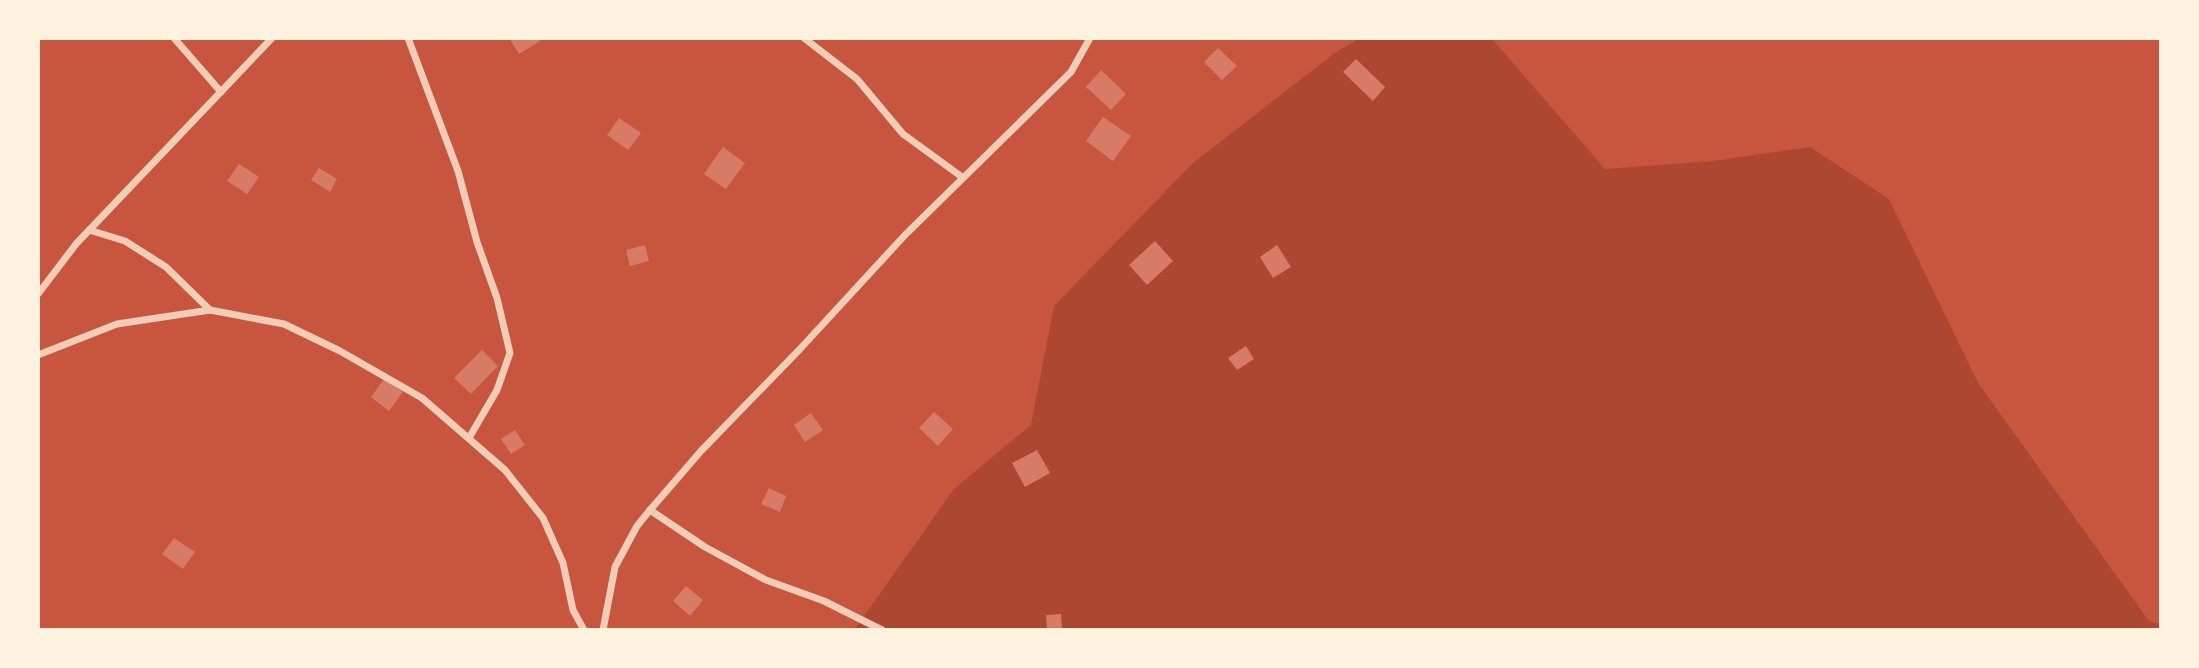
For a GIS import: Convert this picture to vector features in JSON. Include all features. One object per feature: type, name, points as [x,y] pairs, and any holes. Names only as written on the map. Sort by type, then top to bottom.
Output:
[{"type":"street","points":[[174,38],[221,92]]},
{"type":"street","points":[[38,293],[89,230],[272,38]]},
{"type":"street","points":[[408,38],[458,171],[477,242],[497,298],[510,353],[498,390],[469,439]]},
{"type":"street","points":[[804,38],[857,79],[902,134],[962,177]]},
{"type":"street","points":[[603,629],[615,567],[637,526],[650,510],[701,451],[962,177],[1072,72],[1090,38]]},
{"type":"street","points":[[89,230],[125,241],[166,267],[210,310]]},
{"type":"street","points":[[38,355],[117,324],[210,310],[284,324],[329,346],[422,398],[505,470],[543,518],[563,563],[573,610],[584,629]]},
{"type":"street","points":[[650,510],[705,547],[766,580],[824,601],[882,629]]},
{"type":"shaded area","points":[[1360,38],[1492,39],[1605,169],[1713,161],[1810,147],[1889,199],[1978,383],[2149,621],[2160,624],[2160,630],[854,630],[954,489],[1031,425],[1054,306],[1193,163],[1336,52]]},
{"type":"building","points":[[509,38],[538,38],[540,41],[519,54]]},
{"type":"building","points":[[1218,48],[1237,66],[1222,80],[1204,62]]},
{"type":"building","points":[[1356,59],[1385,87],[1373,101],[1343,72]]},
{"type":"building","points":[[1101,70],[1126,94],[1111,110],[1086,87]]},
{"type":"building","points":[[1103,117],[1131,136],[1113,161],[1086,141]]},
{"type":"building","points":[[619,118],[641,133],[628,150],[607,135]]},
{"type":"building","points":[[723,147],[745,163],[726,189],[704,174]]},
{"type":"building","points":[[239,164],[259,177],[247,194],[227,181]]},
{"type":"building","points":[[319,168],[337,179],[330,192],[311,180]]},
{"type":"building","points":[[1155,241],[1173,261],[1147,285],[1129,265]]},
{"type":"building","points":[[645,245],[649,261],[630,266],[626,250]]},
{"type":"building","points":[[1277,245],[1291,267],[1273,278],[1260,257]]},
{"type":"building","points":[[1246,346],[1254,359],[1237,370],[1228,358]]},
{"type":"building","points":[[482,350],[498,366],[471,394],[454,378]]},
{"type":"building","points":[[384,379],[403,392],[389,411],[371,397]]},
{"type":"building","points":[[934,412],[953,429],[938,446],[919,428]]},
{"type":"building","points":[[811,413],[823,430],[805,442],[794,425]]},
{"type":"building","points":[[515,430],[525,445],[511,454],[501,439]]},
{"type":"building","points":[[1037,450],[1050,473],[1025,487],[1012,463]]},
{"type":"building","points":[[769,488],[786,496],[780,512],[761,504]]},
{"type":"building","points":[[174,538],[195,552],[183,569],[162,554]]},
{"type":"building","points":[[686,586],[703,600],[690,616],[673,601]]},
{"type":"building","points":[[1061,614],[1062,630],[1047,630],[1046,615]]}]
